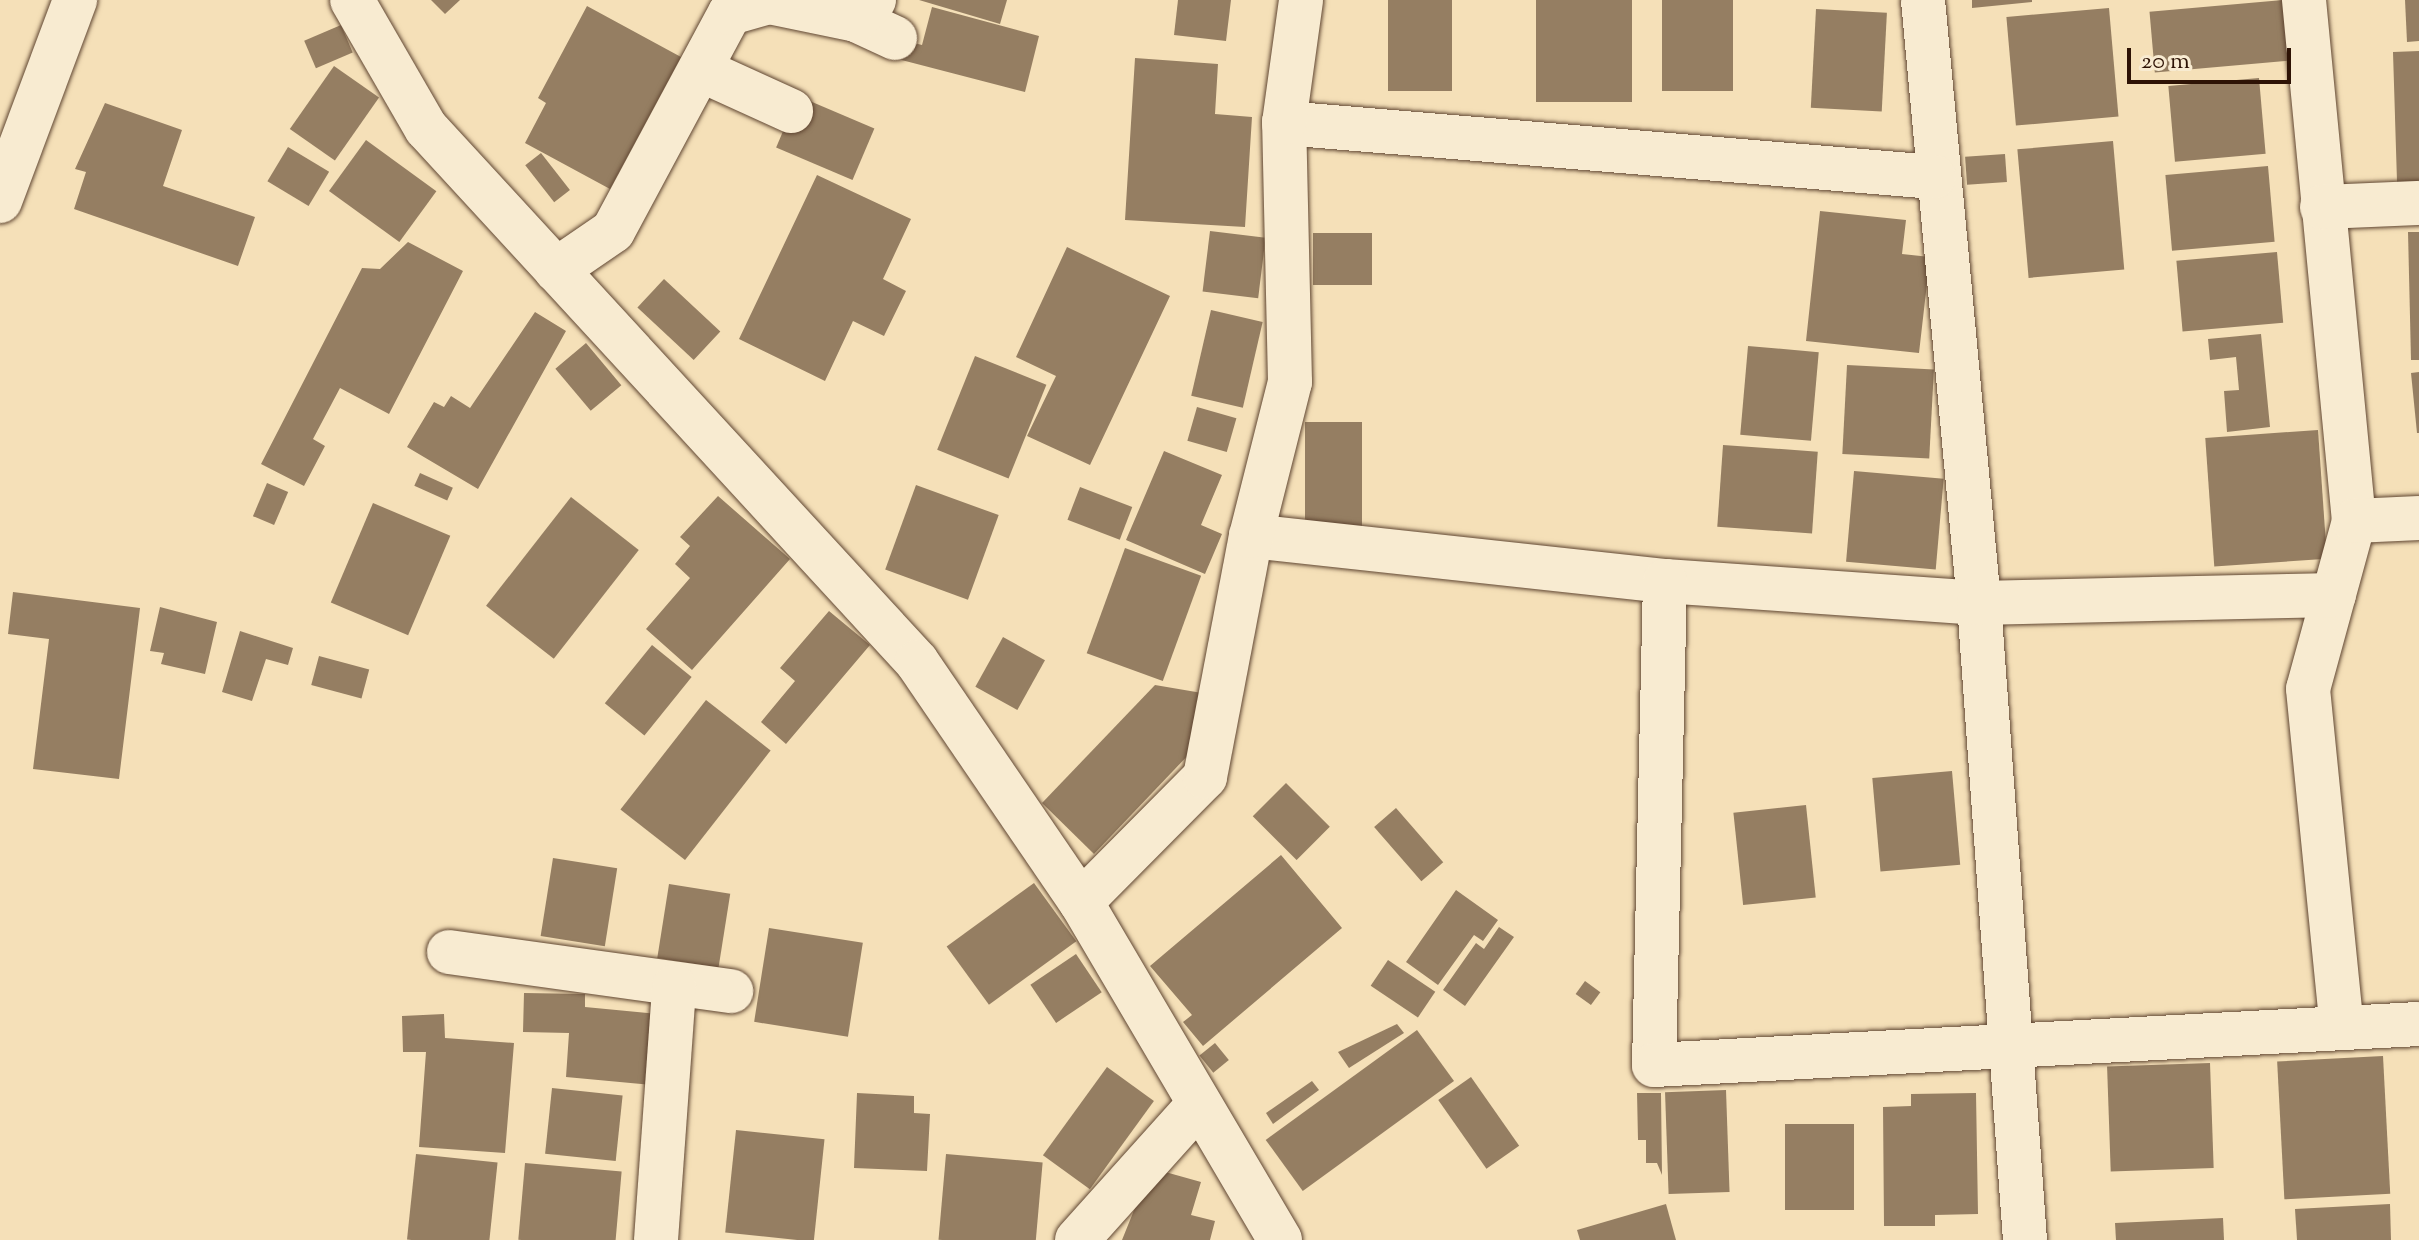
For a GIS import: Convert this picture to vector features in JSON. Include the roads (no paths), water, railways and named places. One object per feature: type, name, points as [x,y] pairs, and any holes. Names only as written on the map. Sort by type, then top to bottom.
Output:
[{"type":"street","points":[[0,201],[75,0]]},
{"type":"street","points":[[352,0],[426,128],[917,662],[1081,902],[1280,1240]]},
{"type":"street","points":[[1081,902],[1205,777],[1251,536],[1290,382],[1284,123],[1301,0]]},
{"type":"street","points":[[1923,0],[1934,177],[1979,603],[2008,1051],[2025,1240]]},
{"type":"street","points":[[2304,0],[2354,521],[2308,689],[2342,1027]]},
{"type":"street","points":[[556,270],[613,231],[730,13],[769,2],[865,10],[895,38]]},
{"type":"street","points":[[701,70],[791,111]]},
{"type":"street","points":[[1284,123],[1934,177]]},
{"type":"street","points":[[2322,207],[2419,203]]},
{"type":"street","points":[[2354,521],[2419,518]]},
{"type":"street","points":[[1251,536],[1665,581],[1979,603],[2334,595]]},
{"type":"street","points":[[1665,581],[1654,1065],[2008,1051],[2419,1024]]},
{"type":"street","points":[[449,952],[674,987],[731,991]]},
{"type":"street","points":[[656,1240],[674,987]]},
{"type":"street","points":[[1077,1240],[1199,1104]]}]
